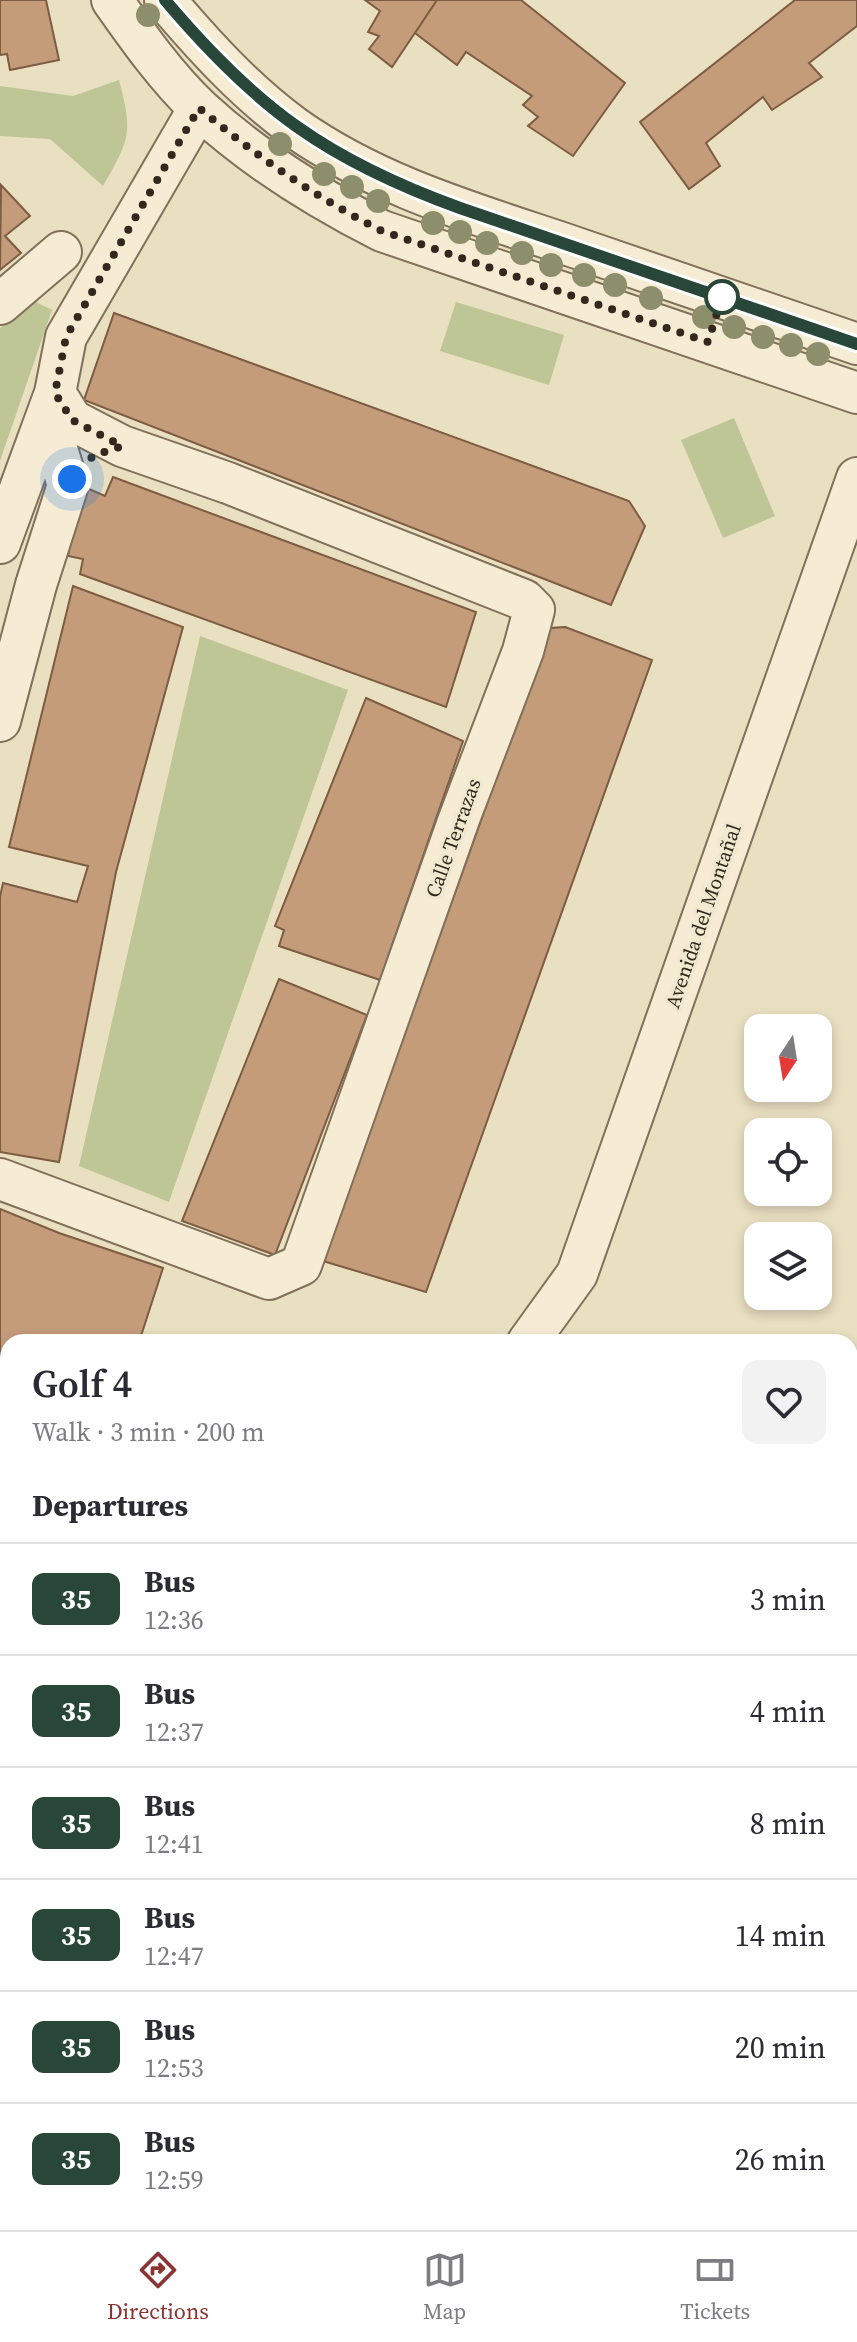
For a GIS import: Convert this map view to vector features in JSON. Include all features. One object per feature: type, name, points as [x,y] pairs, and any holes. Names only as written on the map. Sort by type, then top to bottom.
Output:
[{"type":"street","points":[[112,0],[136,35],[199,108],[286,177],[333,207],[382,231],[857,393]]},
{"type":"street","points":[[165,0],[227,70],[261,101],[348,161],[440,201],[857,344]]},
{"type":"street","points":[[0,543],[51,405],[66,337],[199,108]]},
{"type":"street","points":[[0,304],[61,252]]},
{"type":"street","points":[[51,405],[68,485]]},
{"type":"street","name":"Calle Terrazas","points":[[0,1179],[269,1279],[301,1265],[459,819],[523,651],[534,610],[524,600],[330,522],[122,446],[72,420],[51,405]]},
{"type":"street","points":[[0,721],[36,585],[68,485],[93,456],[122,446]]},
{"type":"street","name":"Avenida del Montañal","points":[[534,1334],[577,1274],[857,478]]},
{"type":"green space","points":[[119,80],[126,112],[126,135],[124,146],[103,186],[50,139],[0,136],[0,86],[73,96]]},
{"type":"green space","points":[[32,300],[52,310],[0,461],[0,328]]},
{"type":"green space","points":[[456,302],[564,335],[549,385],[440,351]]},
{"type":"green space","points":[[734,418],[775,516],[723,538],[681,440]]},
{"type":"green space","points":[[200,636],[348,690],[169,1202],[79,1166]]},
{"type":"building","points":[[0,0],[46,0],[59,60],[10,70],[7,54],[0,55]]},
{"type":"building","points":[[365,0],[437,0],[392,67],[369,49],[379,36],[368,32],[380,11]]},
{"type":"building","points":[[437,0],[521,0],[625,83],[573,156],[528,126],[538,117],[523,105],[532,96],[466,52],[457,65],[415,33]]},
{"type":"building","points":[[795,0],[857,0],[857,26],[809,63],[822,77],[772,110],[763,97],[706,143],[720,166],[689,189],[640,122]]},
{"type":"building","points":[[1,185],[30,216],[5,236],[21,253],[0,270]]},
{"type":"building","points":[[114,313],[629,501],[645,526],[611,605],[84,400]]},
{"type":"building","points":[[113,477],[476,612],[446,707],[80,574],[83,559],[68,556],[71,534],[87,488],[105,496]]},
{"type":"building","points":[[73,586],[183,627],[116,872],[59,1162],[0,1152],[0,897],[3,883],[77,902],[88,866],[9,847]]},
{"type":"building","points":[[565,627],[652,660],[426,1292],[323,1261],[550,628]]},
{"type":"building","points":[[366,698],[463,741],[380,980],[279,946],[284,930],[275,926]]},
{"type":"building","points":[[279,979],[367,1015],[275,1255],[182,1221]]},
{"type":"building","points":[[0,1209],[59,1233],[163,1268],[142,1334],[0,1334]]},
{"type":"bus line","name":"35","points":[[165,0],[227,70],[261,101],[348,161],[403,187],[460,208],[857,344]]},
{"type":"route","points":[[72,479],[93,456],[122,446],[72,420],[55,393],[66,337],[199,108],[286,177],[333,207],[382,231],[708,342],[722,297]]}]
